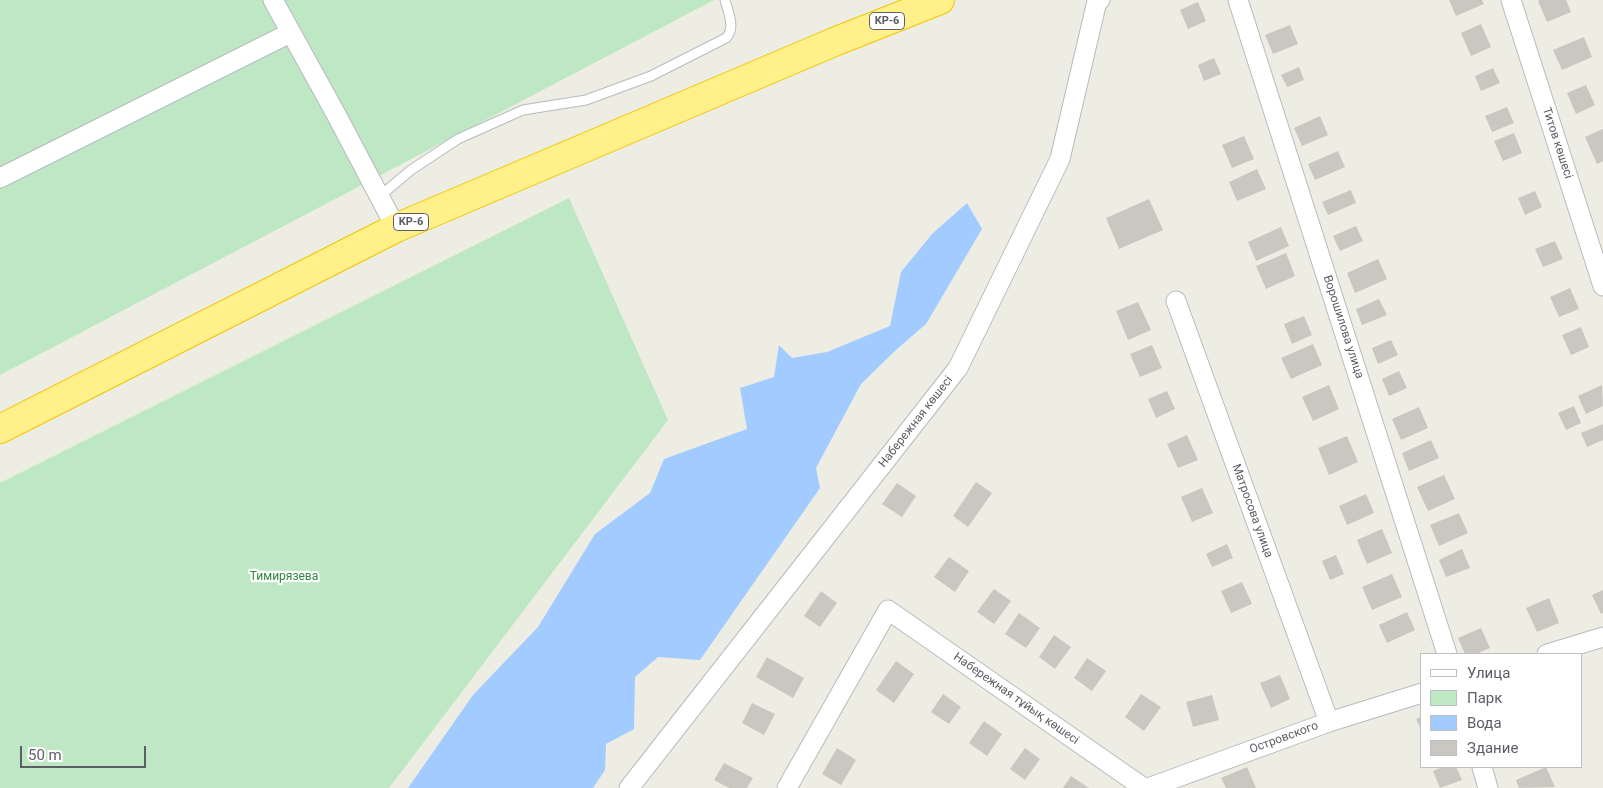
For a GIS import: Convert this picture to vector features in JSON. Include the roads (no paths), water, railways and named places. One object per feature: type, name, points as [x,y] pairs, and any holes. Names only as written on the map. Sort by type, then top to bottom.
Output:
[{"type":"highway","name":"KP-6","points":[[0,428],[396,228],[834,42],[940,0]]},
{"type":"street","points":[[273,0],[396,228]]},
{"type":"street","name":"Набережная көшесі","points":[[629,788],[958,368],[1060,158],[1097,1],[1100,0]]},
{"type":"street","name":"Ворошилова улица","points":[[1238,0],[1448,653]]},
{"type":"street","name":"Титов көшесі","points":[[1511,0],[1603,286]]},
{"type":"street","points":[[0,178],[290,33]]},
{"type":"street","name":"Матросова улица","points":[[1176,301],[1329,722]]},
{"type":"street","name":"Набережная тұйық көшесі","points":[[787,788],[888,610],[1146,788]]},
{"type":"street","points":[[1550,653],[1603,636]]},
{"type":"street","name":"Островского","points":[[1146,788],[1329,722],[1420,695]]},
{"type":"street","points":[[1482,768],[1488,788]]},
{"type":"lane","points":[[380,196],[411,170],[458,139],[523,110],[586,100],[651,76],[726,38],[730,33],[731,26],[725,0]]},
{"type":"water","points":[[967,203],[982,229],[926,324],[861,384],[816,468],[820,488],[700,660],[658,657],[635,677],[634,729],[606,744],[605,770],[593,788],[408,788],[473,695],[538,627],[595,534],[650,493],[664,459],[747,429],[740,388],[774,377],[779,345],[792,358],[827,352],[890,326],[901,272],[932,234]]},
{"type":"park label","name":"Тимирязева","points":[[284,577]]}]
